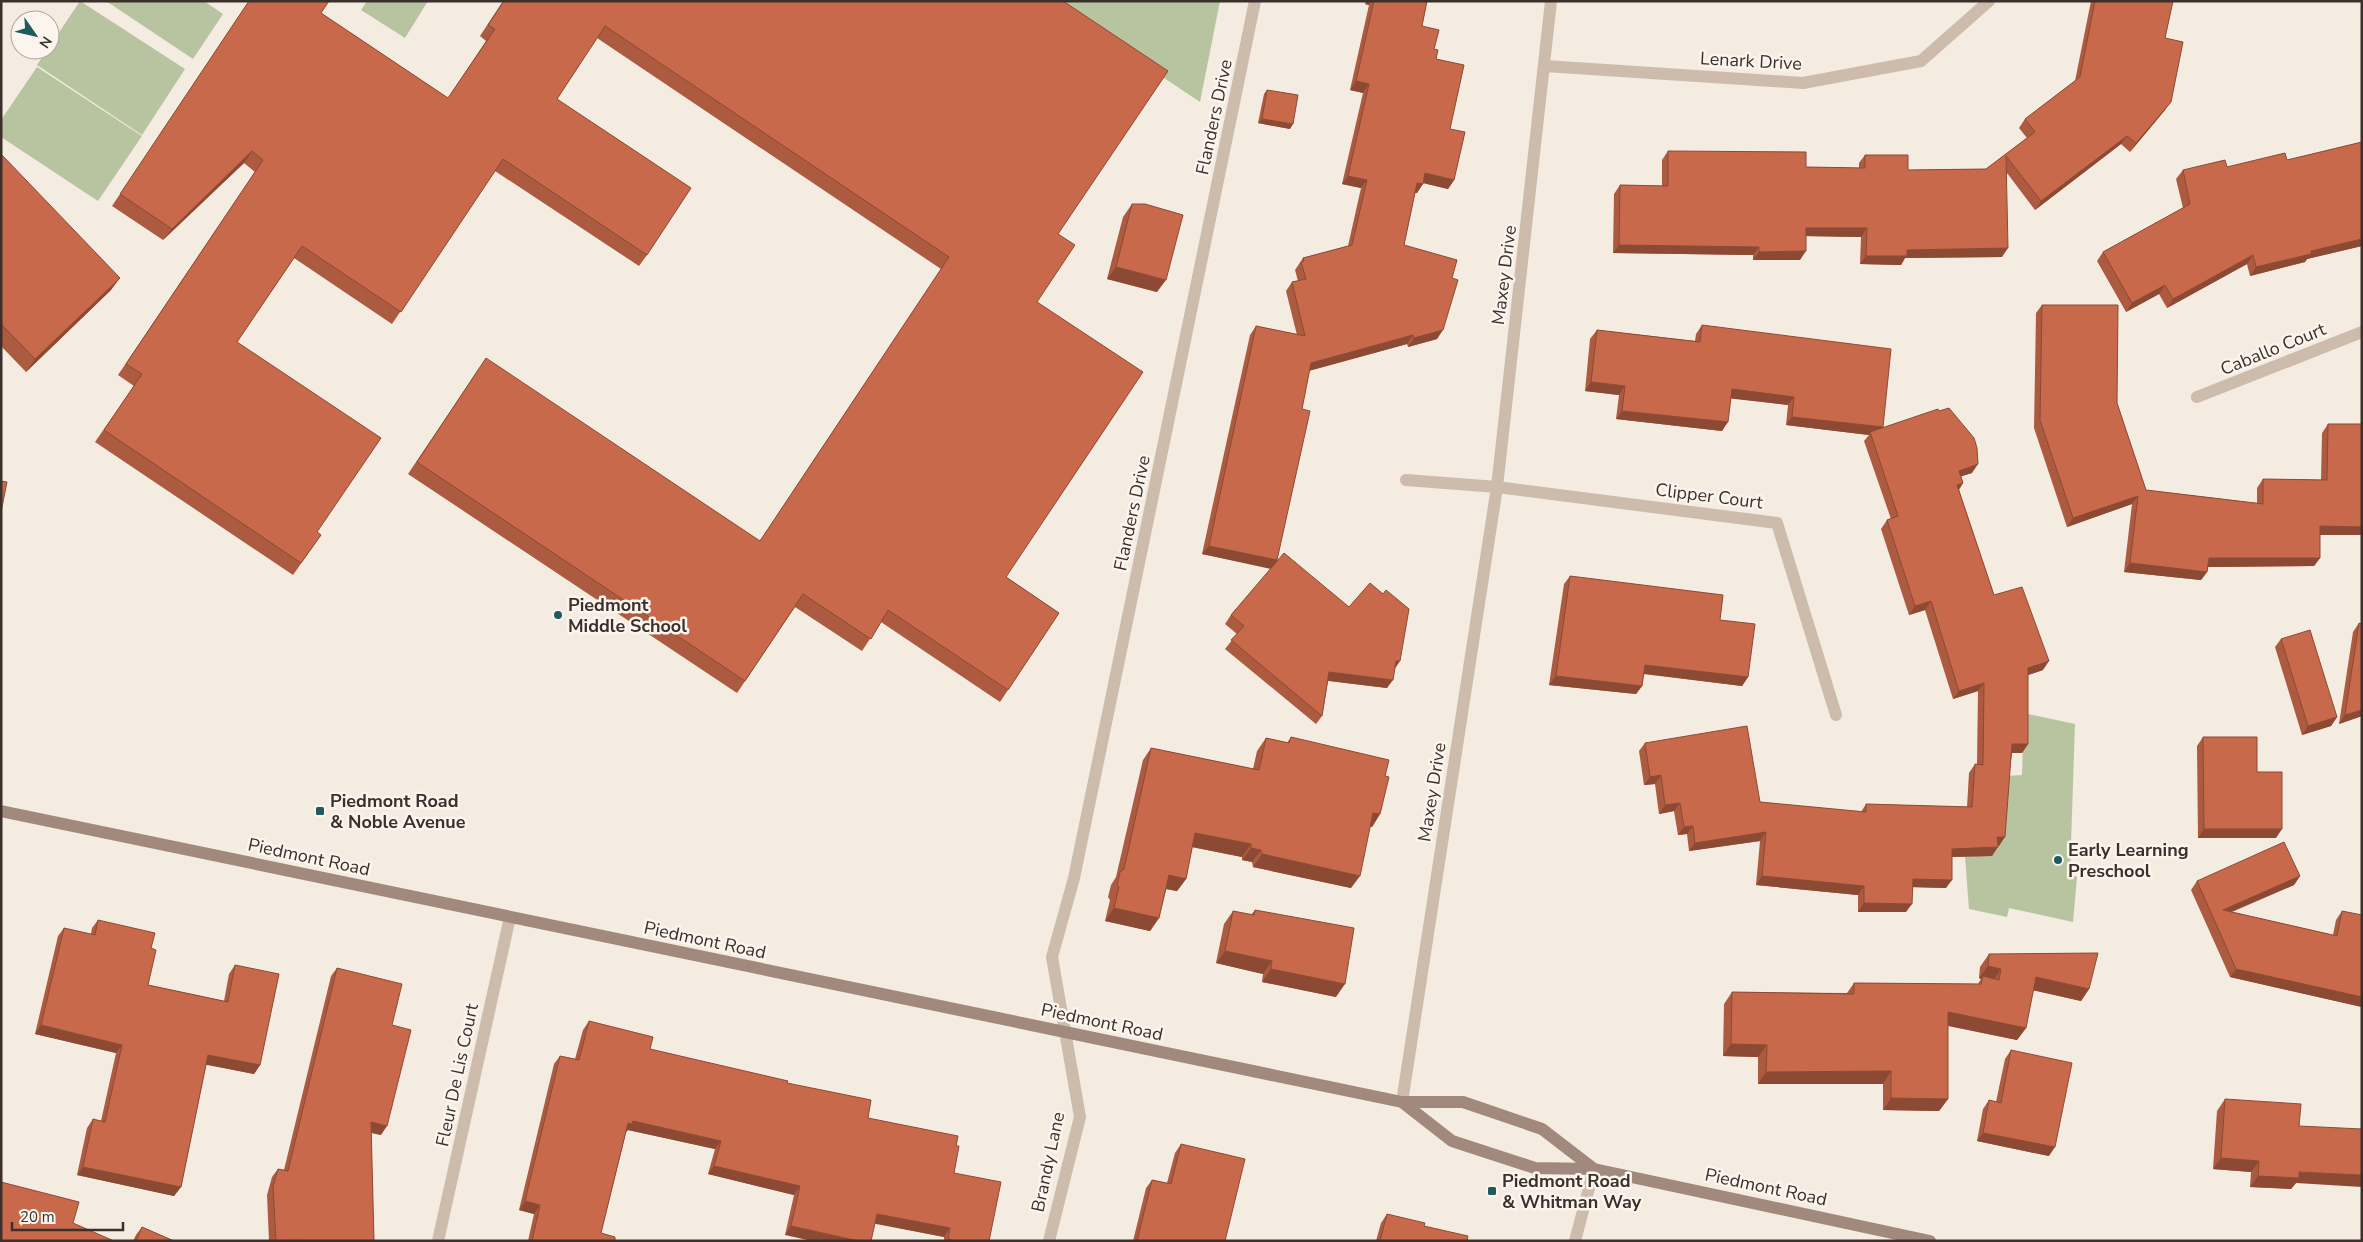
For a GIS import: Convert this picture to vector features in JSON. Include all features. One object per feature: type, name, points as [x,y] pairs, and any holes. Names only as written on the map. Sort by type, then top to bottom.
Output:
[{"type":"main road","name":"Piedmont Road","points":[[1,811],[1402,1102],[1463,1102],[1542,1129],[1594,1169]]},
{"type":"main road","name":"Piedmont Road","points":[[1402,1102],[1452,1141],[1534,1168],[1594,1169],[1930,1241]]},
{"type":"street","name":"Flanders Drive","points":[[1064,1032],[1052,957],[1074,878],[1255,1]]},
{"type":"street","name":"Maxey Drive","points":[[1402,1102],[1497,487],[1551,1]]},
{"type":"street","name":"Lenark Drive","points":[[1545,66],[1803,83],[1921,61],[1989,1]]},
{"type":"street","name":"Caballo Court","points":[[2197,397],[2362,332]]},
{"type":"street","points":[[1406,480],[1497,487]]},
{"type":"street","name":"Clipper Court","points":[[1497,487],[1777,523],[1836,715]]},
{"type":"street","name":"Fleur De Lis Court","points":[[438,1241],[510,917]]},
{"type":"street","name":"Brandy Lane","points":[[1048,1241],[1080,1116],[1064,1032]]},
{"type":"street","points":[[1575,1241],[1594,1169]]},
{"type":"green space","points":[[80,1],[185,69],[142,135],[37,65],[40,60],[60,60],[60,31]]},
{"type":"green space","points":[[106,1],[204,1],[223,14],[193,59]]},
{"type":"green space","points":[[367,1],[428,1],[405,38],[361,10]]},
{"type":"green space","points":[[1049,1],[1220,1],[1200,102]]},
{"type":"green space","points":[[37,67],[142,136],[98,201],[1,137],[1,120]]},
{"type":"green space","points":[[2024,713],[2075,724],[2070,874],[2077,877],[2073,922],[2009,908],[2007,917],[1969,909],[1965,857],[1992,855],[2005,776],[2022,775]]},
{"type":"building","points":[[249,1],[329,1],[321,13],[448,98],[495,29],[488,25],[504,1],[1063,1],[1168,71],[1058,234],[1075,245],[1037,302],[1143,372],[1006,577],[1059,613],[1008,690],[888,610],[871,639],[803,594],[745,681],[417,462],[486,358],[760,541],[949,257],[605,26],[557,99],[691,188],[647,255],[503,159],[401,312],[302,246],[237,342],[381,438],[317,532],[321,535],[301,563],[104,430],[142,374],[126,364],[263,160],[252,151],[172,229],[120,194]]},
{"type":"building","points":[[1374,1],[1427,1],[1422,26],[1439,30],[1434,49],[1438,50],[1436,59],[1464,65],[1450,129],[1465,132],[1454,180],[1425,173],[1423,184],[1417,183],[1404,245],[1457,260],[1452,278],[1458,280],[1443,330],[1414,338],[1413,335],[1311,363],[1302,409],[1310,411],[1277,560],[1209,546],[1256,326],[1305,336],[1292,282],[1306,279],[1301,262],[1304,261],[1303,258],[1352,245],[1367,180],[1348,176],[1369,84],[1356,81]]},
{"type":"building","points":[[2095,1],[2173,1],[2165,38],[2183,42],[2171,102],[2136,143],[2127,136],[2041,201],[2006,156],[2008,248],[1907,250],[1907,256],[1866,256],[1867,228],[1806,228],[1806,251],[1759,252],[1759,247],[1619,245],[1620,185],[1668,186],[1668,151],[1806,152],[1806,167],[1865,168],[1865,155],[1908,155],[1908,170],[1986,169],[2035,132],[2025,119],[2080,77]]},
{"type":"building","points":[[1267,90],[1298,95],[1293,124],[1262,119]]},
{"type":"building","points":[[2362,142],[2362,239],[2256,267],[2253,255],[2173,299],[2165,285],[2132,303],[2103,252],[2190,204],[2183,170],[2225,160],[2227,167],[2285,153],[2287,160]]},
{"type":"building","points":[[1,154],[120,278],[35,359],[1,324]]},
{"type":"building","points":[[1132,204],[1145,204],[1183,215],[1166,280],[1116,267]]},
{"type":"building","points":[[2042,305],[2118,305],[2117,403],[2146,490],[2263,504],[2263,479],[2327,480],[2328,424],[2362,424],[2362,527],[2320,526],[2320,558],[2209,558],[2207,572],[2130,563],[2138,496],[2073,518],[2040,420]]},
{"type":"building","points":[[1702,325],[1891,349],[1883,427],[1792,417],[1794,397],[1732,389],[1728,422],[1622,411],[1625,386],[1591,382],[1597,330],[1700,342]]},
{"type":"building","points":[[1949,408],[1974,438],[1977,448],[1978,464],[1959,471],[1963,483],[1957,485],[1994,595],[2022,587],[2049,661],[2028,668],[2028,744],[2012,744],[2005,837],[1997,837],[1998,847],[1952,849],[1952,880],[1913,879],[1912,904],[1864,903],[1864,886],[1762,876],[1766,832],[1695,843],[1693,826],[1684,827],[1680,803],[1665,805],[1661,775],[1650,777],[1645,743],[1747,726],[1760,802],[1866,812],[1866,804],[1972,807],[1975,764],[1983,765],[1984,683],[1959,691],[1931,601],[1915,606],[1887,520],[1898,516],[1870,432],[1938,409],[1939,411]]},
{"type":"building","points":[[1,481],[7,482],[1,512]]},
{"type":"building","points":[[1284,553],[1349,607],[1370,583],[1383,594],[1386,590],[1409,609],[1400,661],[1396,661],[1393,680],[1329,672],[1322,716],[1231,640],[1244,626],[1231,615]]},
{"type":"building","points":[[1570,576],[1723,595],[1720,620],[1755,624],[1748,677],[1645,665],[1642,686],[1556,676]]},
{"type":"building","points":[[2359,623],[2362,624],[2362,710],[2345,715]]},
{"type":"building","points":[[2310,630],[2337,717],[2308,726],[2281,639]]},
{"type":"building","points":[[1291,737],[1389,760],[1385,776],[1389,777],[1380,814],[1373,813],[1360,876],[1262,854],[1261,850],[1251,848],[1251,844],[1195,833],[1186,879],[1169,875],[1159,918],[1114,908],[1120,872],[1124,869],[1151,748],[1259,770],[1266,738],[1289,743]]},
{"type":"building","points":[[2203,737],[2257,737],[2257,772],[2282,772],[2282,829],[2204,829]]},
{"type":"building","points":[[2284,842],[2300,876],[2223,910],[2337,936],[2342,911],[2362,915],[2362,997],[2236,969],[2197,881]]},
{"type":"building","points":[[1255,910],[1354,928],[1345,984],[1271,969],[1272,961],[1225,951],[1233,911],[1254,915]]},
{"type":"building","points":[[98,920],[155,933],[151,948],[156,950],[148,985],[228,1002],[235,965],[279,974],[260,1065],[208,1055],[181,1187],[83,1167],[93,1119],[105,1122],[122,1045],[41,1025],[64,928],[95,935]]},
{"type":"building","points":[[2098,953],[2089,989],[2036,977],[2026,1028],[1948,1012],[1948,1099],[1891,1098],[1891,1071],[1766,1072],[1767,1045],[1731,1044],[1732,992],[1854,994],[1854,983],[1981,984],[1983,976],[1999,980],[2001,969],[1988,966],[1989,954]]},
{"type":"building","points":[[337,968],[402,984],[392,1025],[411,1030],[387,1126],[371,1122],[374,1241],[276,1241],[273,1187],[278,1169],[288,1171]]},
{"type":"building","points":[[589,1021],[653,1037],[650,1049],[788,1081],[787,1083],[871,1100],[868,1118],[958,1136],[956,1146],[959,1146],[954,1173],[1001,1182],[989,1241],[956,1241],[948,1239],[950,1228],[877,1214],[871,1241],[859,1241],[791,1226],[800,1186],[714,1166],[721,1141],[633,1121],[632,1124],[628,1123],[601,1233],[615,1237],[615,1241],[532,1241],[540,1205],[525,1201],[560,1056],[579,1060]]},
{"type":"building","points":[[2011,1050],[2072,1063],[2055,1147],[1983,1133],[1989,1100],[2001,1103]]},
{"type":"building","points":[[2225,1099],[2301,1104],[2299,1126],[2362,1129],[2362,1175],[2299,1172],[2299,1178],[2258,1176],[2259,1161],[2221,1158]]},
{"type":"building","points":[[1181,1144],[1245,1159],[1225,1241],[1137,1241],[1152,1180],[1171,1184]]},
{"type":"building","points":[[1,1182],[79,1202],[73,1223],[114,1241],[1,1241]]},
{"type":"building","points":[[1387,1214],[1425,1223],[1424,1226],[1468,1236],[1467,1241],[1380,1241]]},
{"type":"building","points":[[142,1227],[174,1241],[136,1241]]},
{"type":"place","name":"Piedmont Middle School","points":[[558,615]]},
{"type":"place","name":"Piedmont Road & Noble Avenue","points":[[320,811]]},
{"type":"place","name":"Early Learning Preschool","points":[[2058,860]]},
{"type":"place","name":"Piedmont Road & Whitman Way","points":[[1492,1191]]}]
